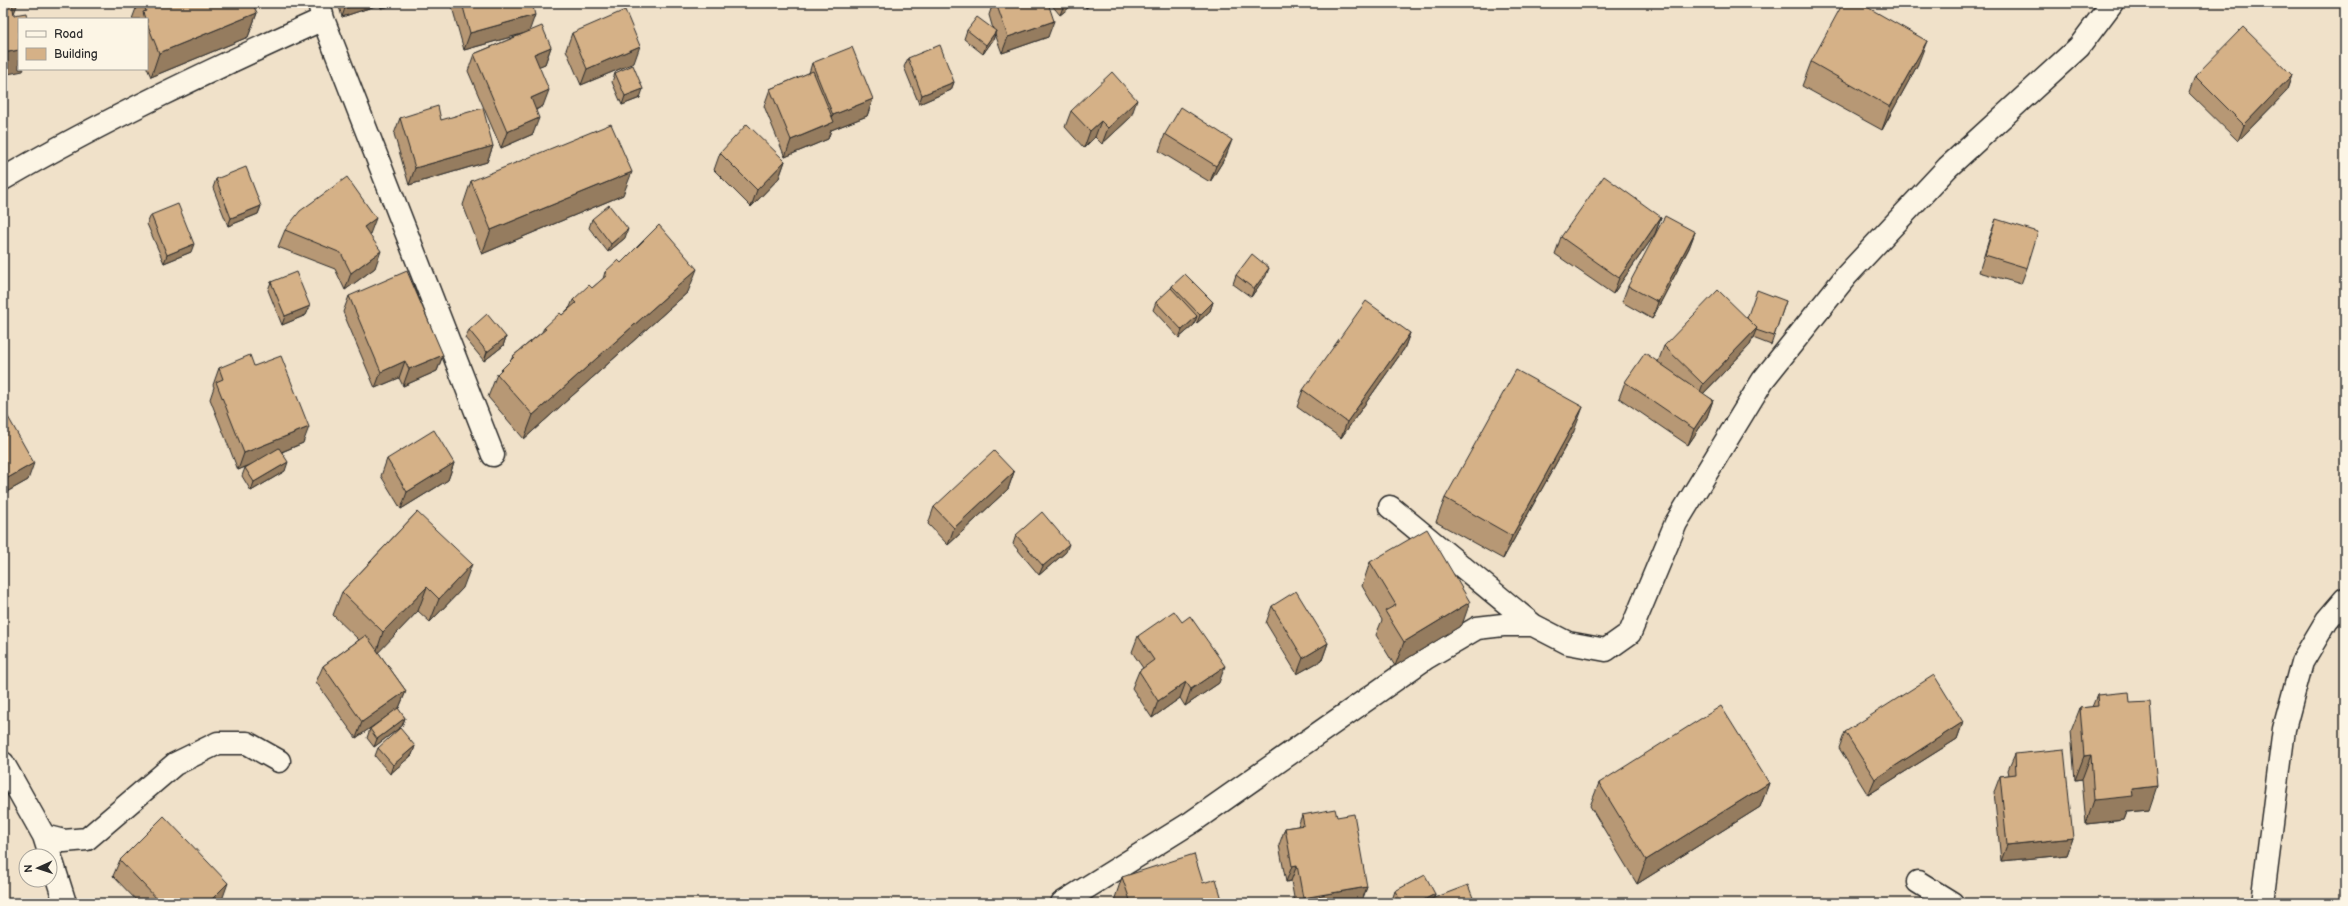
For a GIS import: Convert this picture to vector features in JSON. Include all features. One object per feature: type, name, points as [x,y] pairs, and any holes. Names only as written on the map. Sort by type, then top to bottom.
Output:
[{"type":"street","points":[[1390,507],[1533,625],[1568,643],[1606,650],[1630,633],[1676,523],[1763,380],[1847,275],[1948,168],[2079,47],[2112,3]]},
{"type":"street","points":[[3,179],[40,157],[216,68],[321,11],[493,455]]},
{"type":"street","points":[[2262,903],[2284,729],[2302,662],[2326,620],[2345,599]]},
{"type":"street","points":[[1062,903],[1192,822],[1426,658],[1477,628],[1503,625],[1533,625]]},
{"type":"street","points":[[44,836],[64,841],[86,839],[175,764],[218,743],[247,743],[279,761]]},
{"type":"street","points":[[3,763],[44,836],[65,903]]},
{"type":"street","points":[[1918,882],[1952,903]]},
{"type":"building","points":[[3,3],[12,3],[14,15],[26,13],[27,18],[18,18],[18,50],[3,53]]},
{"type":"building","points":[[143,3],[252,3],[257,13],[159,53],[148,26],[148,18],[145,18],[143,12],[146,11]]},
{"type":"building","points":[[343,3],[362,3],[345,8]]},
{"type":"building","points":[[462,3],[532,3],[535,15],[470,33]]},
{"type":"building","points":[[996,3],[1048,3],[1054,21],[1008,37]]},
{"type":"building","points":[[1060,3],[1068,3],[1063,7]]},
{"type":"building","points":[[1843,3],[1860,3],[1927,41],[1890,107],[1811,62]]},
{"type":"building","points":[[625,10],[640,46],[587,69],[572,33]]},
{"type":"building","points":[[977,17],[996,31],[986,45],[967,30]]},
{"type":"building","points":[[542,26],[551,47],[534,54],[549,90],[531,98],[539,118],[507,132],[474,54]]},
{"type":"building","points":[[2243,27],[2292,75],[2244,125],[2195,76]]},
{"type":"building","points":[[940,45],[954,82],[922,95],[908,58]]},
{"type":"building","points":[[852,47],[873,99],[833,115],[812,63]]},
{"type":"building","points":[[633,65],[643,89],[625,96],[615,73]]},
{"type":"building","points":[[813,71],[834,122],[791,140],[770,89]]},
{"type":"building","points":[[1112,72],[1137,100],[1108,128],[1101,121],[1090,131],[1071,111]]},
{"type":"building","points":[[438,106],[441,120],[483,108],[493,146],[415,168],[400,118]]},
{"type":"building","points":[[1181,107],[1232,140],[1216,166],[1165,134]]},
{"type":"building","points":[[611,124],[632,172],[491,230],[471,181]]},
{"type":"building","points":[[747,124],[785,161],[757,190],[720,153]]},
{"type":"building","points":[[246,167],[261,206],[231,218],[216,179]]},
{"type":"building","points":[[1604,176],[1661,217],[1619,278],[1561,237]]},
{"type":"building","points":[[347,177],[376,218],[364,227],[381,251],[351,273],[341,253],[285,230],[300,211]]},
{"type":"building","points":[[178,204],[194,244],[167,255],[151,215]]},
{"type":"building","points":[[609,205],[628,229],[611,244],[592,219]]},
{"type":"building","points":[[1665,216],[1695,232],[1658,302],[1628,286]]},
{"type":"building","points":[[1996,219],[2038,232],[2027,268],[1985,255]]},
{"type":"building","points":[[659,225],[697,269],[533,415],[497,374],[514,357],[513,356],[546,329],[544,328],[560,313],[562,315],[576,303],[573,300],[589,285],[592,288],[607,275],[605,272],[618,260],[621,263]]},
{"type":"building","points":[[1252,254],[1269,268],[1254,289],[1236,275]]},
{"type":"building","points":[[407,271],[443,355],[409,369],[405,361],[381,372],[349,296]]},
{"type":"building","points":[[296,272],[310,306],[285,316],[271,282]]},
{"type":"building","points":[[1185,274],[1213,302],[1200,315],[1172,286]]},
{"type":"building","points":[[1171,288],[1197,316],[1182,330],[1156,302]]},
{"type":"building","points":[[1718,290],[1757,328],[1703,384],[1664,346]]},
{"type":"building","points":[[1757,290],[1786,301],[1774,336],[1756,330],[1757,328],[1747,318]]},
{"type":"building","points":[[1366,301],[1410,333],[1347,422],[1303,390]]},
{"type":"building","points":[[487,314],[506,337],[487,352],[469,330]]},
{"type":"building","points":[[1645,353],[1713,400],[1694,429],[1625,382]]},
{"type":"building","points":[[250,355],[254,366],[281,356],[309,427],[244,453],[216,382],[223,379],[219,368]]},
{"type":"building","points":[[1516,370],[1583,407],[1512,536],[1445,498]]},
{"type":"building","points":[[3,408],[34,463],[6,479],[3,474]]},
{"type":"building","points":[[434,430],[454,463],[407,492],[387,459]]},
{"type":"building","points":[[279,448],[288,462],[254,482],[245,468]]},
{"type":"building","points":[[994,451],[1014,472],[954,528],[934,507]]},
{"type":"building","points":[[417,512],[472,564],[439,599],[427,587],[383,632],[342,592]]},
{"type":"building","points":[[1042,512],[1069,544],[1043,566],[1016,535]]},
{"type":"building","points":[[1427,529],[1470,602],[1404,642],[1385,611],[1396,605],[1370,562]]},
{"type":"building","points":[[1296,591],[1328,643],[1303,658],[1272,606]]},
{"type":"building","points":[[1174,611],[1182,622],[1190,616],[1225,666],[1191,689],[1186,682],[1158,701],[1139,671],[1154,660],[1138,636]]},
{"type":"building","points":[[366,635],[406,691],[362,722],[323,666]]},
{"type":"building","points":[[1934,675],[1963,722],[1875,779],[1845,732]]},
{"type":"building","points":[[2129,692],[2130,703],[2150,702],[2157,786],[2132,789],[2133,796],[2094,800],[2091,755],[2084,756],[2080,708],[2098,706],[2097,695]]},
{"type":"building","points":[[1721,706],[1769,783],[1646,860],[1599,783]]},
{"type":"building","points":[[398,708],[405,718],[377,739],[370,729]]},
{"type":"building","points":[[400,728],[415,746],[393,765],[378,748]]},
{"type":"building","points":[[2064,749],[2073,838],[2007,845],[2000,776],[2016,774],[2015,754]]},
{"type":"building","points":[[1335,809],[1337,817],[1354,814],[1367,887],[1303,898],[1297,865],[1292,866],[1285,828],[1304,825],[1302,815]]},
{"type":"building","points":[[164,816],[228,883],[208,903],[161,903],[120,860]]},
{"type":"building","points":[[1194,854],[1203,883],[1216,879],[1223,903],[1131,903],[1122,877]]},
{"type":"building","points":[[1425,875],[1435,894],[1418,903],[1402,903],[1395,891]]},
{"type":"building","points":[[1468,885],[1475,903],[1421,903]]},
{"type":"building","points":[[2202,902],[2202,903],[2173,903]]}]
